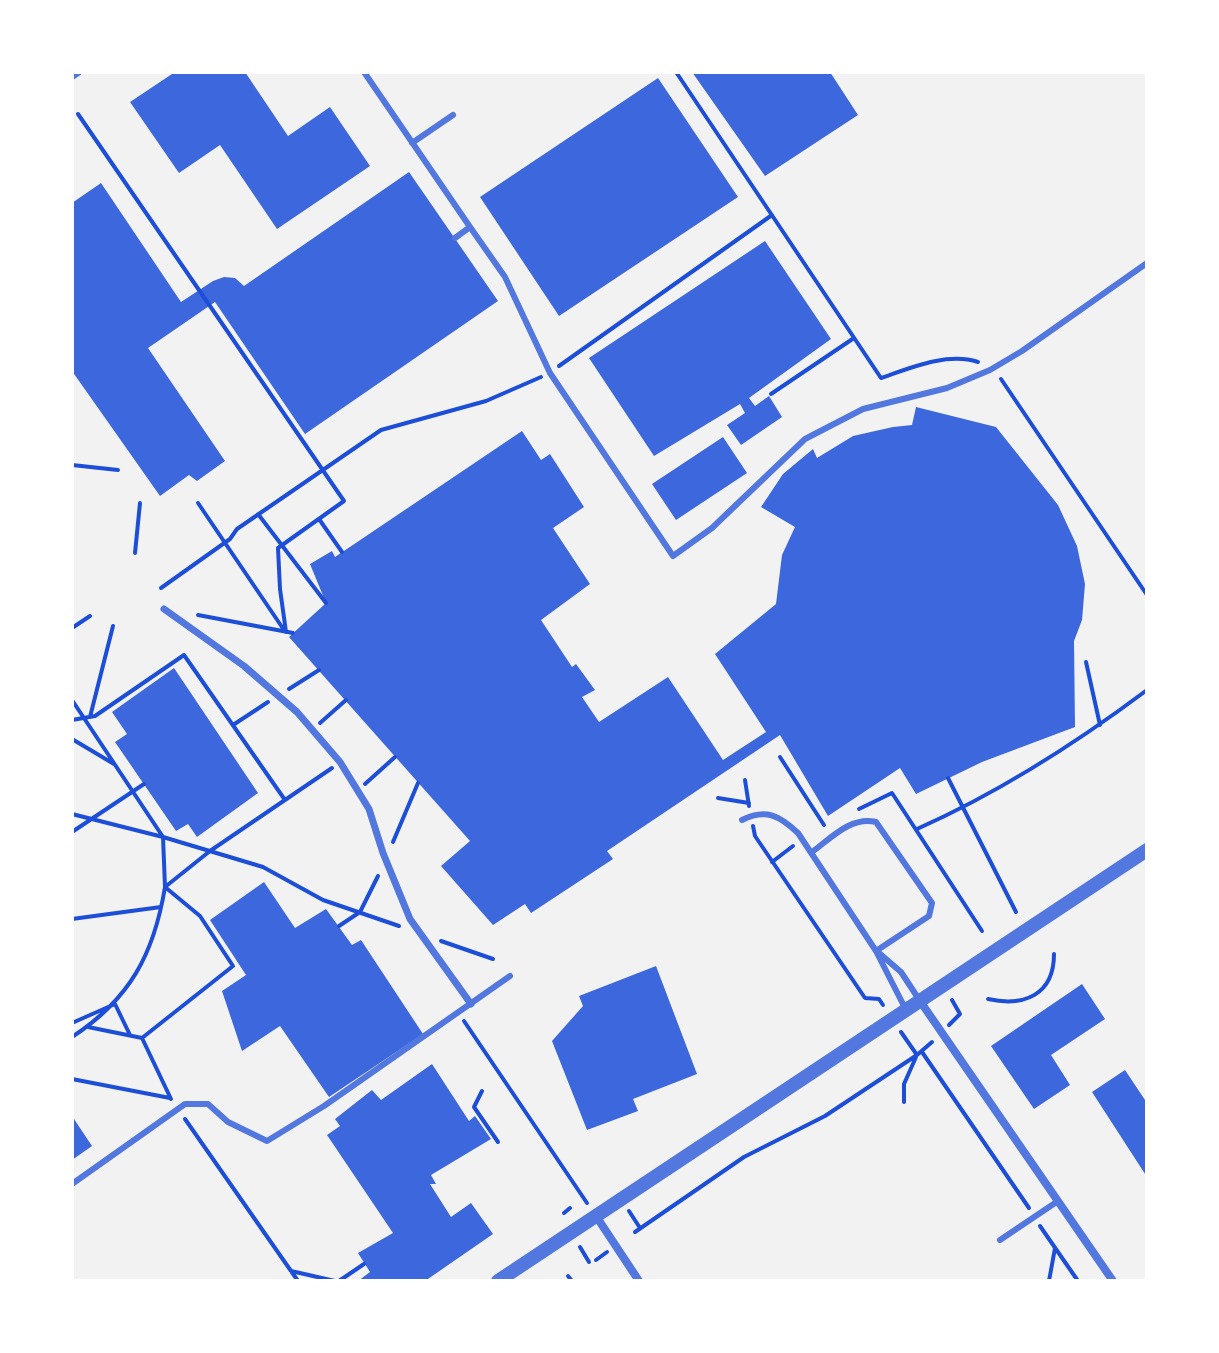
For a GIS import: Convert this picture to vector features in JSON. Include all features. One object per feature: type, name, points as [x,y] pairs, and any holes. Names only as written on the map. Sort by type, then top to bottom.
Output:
[{"type":"street","points":[[72,77],[78,72]]},
{"type":"street","points":[[164,609],[244,666],[297,712],[340,762],[369,809],[385,860],[410,919],[471,1004]]},
{"type":"street","points":[[498,1281],[1147,850]]},
{"type":"street","points":[[920,1001],[1113,1281]]},
{"type":"street","points":[[596,1216],[639,1281]]},
{"type":"lane","points":[[364,72],[505,277],[550,373],[673,556],[712,528],[805,439],[863,409],[947,388],[990,370],[1147,263]]},
{"type":"lane","points":[[412,143],[453,115]]},
{"type":"lane","points":[[455,238],[470,227]]},
{"type":"lane","points":[[742,820],[751,815],[768,815],[784,820],[798,833],[876,951],[906,1010]]},
{"type":"lane","points":[[812,852],[854,822],[876,822],[923,889],[932,903],[929,916],[876,951]]},
{"type":"lane","points":[[876,951],[901,972],[920,1001]]},
{"type":"lane","points":[[72,1184],[185,1104],[208,1104],[228,1122],[267,1141],[324,1106],[510,976]]},
{"type":"lane","points":[[1000,1240],[1058,1201]]},
{"type":"path","points":[[676,72],[881,378],[927,363],[967,359],[976,361],[999,376],[1147,595]]},
{"type":"path","points":[[78,114],[344,501],[278,548],[286,632]]},
{"type":"path","points":[[161,588],[226,542],[237,529],[381,430],[486,401],[550,373],[772,215]]},
{"type":"path","points":[[771,394],[854,338]]},
{"type":"path","points":[[72,465],[118,470]]},
{"type":"path","points":[[135,553],[140,503]]},
{"type":"path","points":[[198,503],[286,632]]},
{"type":"path","points":[[258,514],[326,603]]},
{"type":"path","points":[[319,519],[342,552]]},
{"type":"path","points":[[194,615],[293,633]]},
{"type":"path","points":[[72,628],[90,616]]},
{"type":"path","points":[[87,718],[113,626]]},
{"type":"path","points":[[72,720],[87,718],[184,655],[285,800]]},
{"type":"path","points":[[1086,662],[1100,725]]},
{"type":"path","points":[[917,829],[963,809],[1061,752],[1147,690]]},
{"type":"path","points":[[72,700],[87,718],[163,837],[165,887],[159,923],[144,961],[115,1004],[72,1037]]},
{"type":"path","points":[[313,730],[346,700]]},
{"type":"path","points":[[72,739],[116,765]]},
{"type":"path","points":[[358,791],[395,757]]},
{"type":"path","points":[[780,757],[824,825]]},
{"type":"path","points":[[165,887],[210,851],[340,762]]},
{"type":"path","points":[[948,778],[1016,912]]},
{"type":"path","points":[[745,780],[755,836],[865,998],[879,999]]},
{"type":"path","points":[[339,926],[360,912],[418,783]]},
{"type":"path","points":[[72,832],[144,784]]},
{"type":"path","points":[[851,812],[892,793],[982,931]]},
{"type":"path","points":[[718,798],[760,805]]},
{"type":"path","points":[[72,814],[263,867],[323,900],[493,959]]},
{"type":"path","points":[[815,830],[837,819]]},
{"type":"path","points":[[142,1038],[233,966],[200,916],[165,887]]},
{"type":"path","points":[[72,919],[162,907]]},
{"type":"path","points":[[988,999],[1017,1003],[1042,990],[1054,966],[1054,954]]},
{"type":"path","points":[[72,1023],[115,1004]]},
{"type":"path","points":[[115,1004],[130,1035]]},
{"type":"path","points":[[458,1012],[596,1216]]},
{"type":"path","points":[[88,1027],[142,1038]]},
{"type":"path","points":[[142,1038],[170,1098],[298,1281]]},
{"type":"path","points":[[922,1052],[1078,1281]]},
{"type":"path","points":[[635,1232],[744,1157],[825,1116],[917,1055],[904,1084],[904,1102]]},
{"type":"path","points":[[72,1079],[170,1098]]},
{"type":"path","points":[[482,1091],[474,1107],[498,1142]]},
{"type":"path","points":[[564,1213],[570,1208]]},
{"type":"path","points":[[1049,1281],[1055,1248]]},
{"type":"path","points":[[291,1271],[337,1281],[364,1264]]},
{"type":"building","points":[[175,72],[245,72],[288,136],[330,107],[370,166],[277,229],[220,145],[179,173],[130,102]]},
{"type":"building","points":[[692,72],[830,72],[858,115],[765,176]]},
{"type":"building","points":[[658,78],[738,197],[559,316],[480,197]]},
{"type":"building","points":[[409,172],[498,301],[305,434],[215,302],[148,348],[225,461],[197,481],[189,475],[160,496],[72,371],[72,203],[101,183],[181,302],[224,277],[235,278],[244,286]]},
{"type":"building","points":[[765,241],[831,339],[749,398],[755,406],[769,396],[782,417],[741,445],[727,425],[745,413],[740,404],[654,456],[589,358]]},
{"type":"building","points":[[916,407],[996,427],[1058,505],[1077,546],[1085,584],[1082,620],[1074,641],[1075,727],[982,762],[916,794],[900,768],[828,816],[780,735],[607,851],[613,859],[531,913],[525,904],[493,925],[441,866],[470,841],[289,637],[326,603],[310,564],[332,551],[335,557],[522,431],[541,460],[550,454],[584,507],[553,528],[590,584],[541,620],[572,667],[576,664],[595,690],[582,697],[599,722],[668,677],[723,760],[766,732],[715,654],[776,604],[782,555],[795,527],[761,507],[783,474],[813,449],[817,458],[853,436],[912,425]]},
{"type":"building","points":[[723,437],[747,473],[676,520],[652,484]]},
{"type":"building","points":[[174,668],[258,793],[197,837],[188,824],[176,831],[115,742],[127,734],[112,712]]},
{"type":"building","points":[[264,882],[295,928],[326,909],[352,945],[361,940],[423,1034],[329,1097],[280,1026],[242,1051],[222,991],[246,975],[210,920]]},
{"type":"building","points":[[656,966],[697,1074],[633,1099],[638,1111],[587,1130],[552,1041],[583,1006],[579,996]]},
{"type":"building","points":[[1082,984],[1105,1019],[1051,1055],[1070,1085],[1034,1109],[991,1046]]},
{"type":"building","points":[[432,1064],[469,1121],[475,1116],[491,1139],[431,1175],[436,1184],[430,1184],[451,1217],[471,1203],[493,1234],[425,1281],[358,1281],[370,1272],[358,1253],[393,1233],[327,1135],[340,1126],[335,1119],[372,1090],[381,1100]]},
{"type":"building","points":[[1125,1070],[1147,1103],[1147,1177],[1092,1092]]},
{"type":"building","points":[[72,1116],[92,1146],[72,1160]]}]
